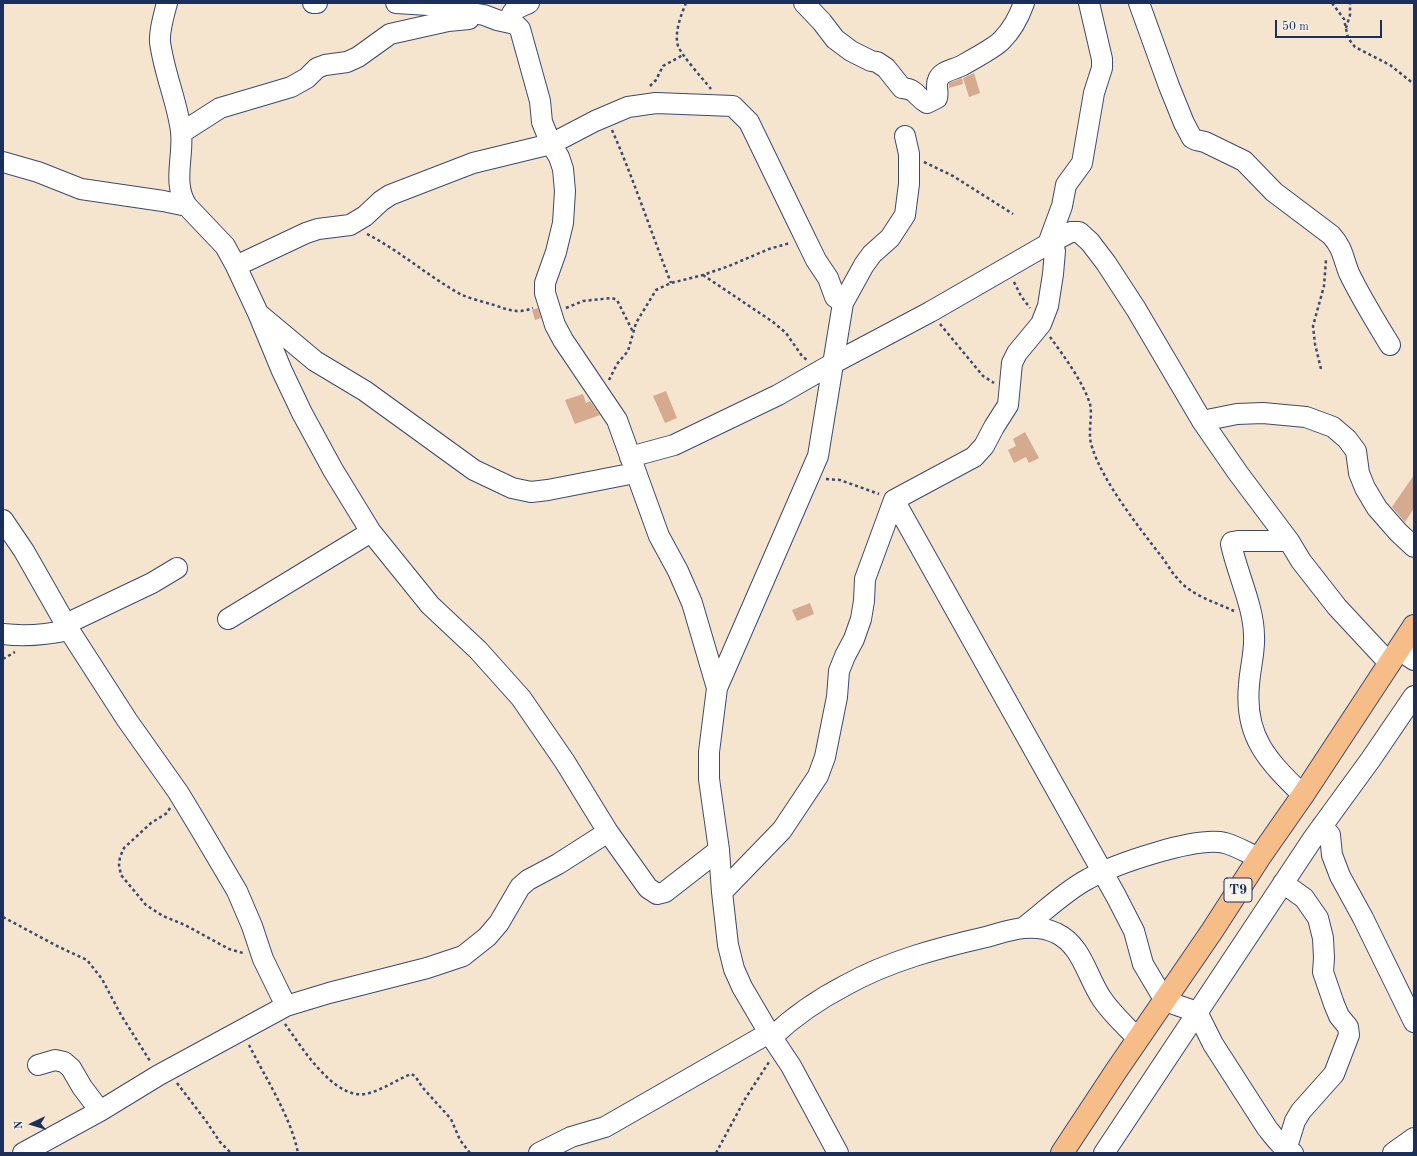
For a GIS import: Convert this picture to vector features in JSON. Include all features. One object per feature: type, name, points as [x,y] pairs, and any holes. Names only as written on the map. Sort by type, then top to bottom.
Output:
[{"type":"highway","name":"T9","points":[[1062,1153],[1212,931],[1259,858],[1401,658],[1414,626]]},
{"type":"street","points":[[167,3],[160,40],[164,64],[176,104],[181,133],[180,192],[183,200],[225,246],[258,313],[282,371],[302,413],[333,470],[371,532],[430,605],[478,650],[521,698],[565,762],[608,832],[648,888],[657,894],[665,892],[719,850]]},
{"type":"street","points":[[396,3],[429,5],[484,15],[518,26],[522,34],[540,101],[542,122],[551,144],[562,163],[565,191],[563,223],[556,252],[545,283],[545,293],[555,325],[563,340],[617,420],[659,536],[678,571],[692,602],[717,688]]},
{"type":"street","points":[[510,23],[511,14],[528,3]]},
{"type":"street","points":[[804,3],[822,22],[835,39],[851,51],[871,62],[877,62],[882,65],[902,88],[909,88],[927,102],[937,98],[939,93],[937,84],[938,79],[944,73],[961,66],[1002,41],[1018,19],[1024,3]]},
{"type":"street","points":[[1048,244],[1062,206],[1066,185],[1082,163],[1094,93],[1102,68],[1102,59],[1088,3]]},
{"type":"street","points":[[1139,3],[1169,86],[1184,123],[1192,138],[1205,142],[1244,160],[1274,192],[1337,241],[1343,252],[1349,272],[1365,303],[1390,345]]},
{"type":"street","points":[[181,133],[220,108],[291,87],[307,78],[321,66],[347,62],[358,57],[390,34],[484,15]]},
{"type":"street","points":[[236,266],[306,233],[318,229],[350,225],[365,216],[390,195],[473,162],[551,144],[628,107],[656,103],[734,106],[750,122],[816,260],[828,278],[835,297],[842,303]]},
{"type":"street","points":[[838,1153],[791,1066],[773,1039],[742,986],[734,969],[728,945],[719,850],[709,779],[709,752],[717,688],[810,478],[818,456],[825,368],[842,303],[864,265],[872,254],[890,238],[905,215],[909,184],[907,145]]},
{"type":"street","points":[[3,162],[38,172],[80,189],[187,206]]},
{"type":"street","points":[[258,313],[315,361],[365,391],[474,470],[512,488],[531,492],[548,490],[633,465],[778,395],[930,312],[1048,244],[1071,232],[1079,232],[1090,242],[1106,263],[1136,309],[1202,420],[1289,541],[1301,561],[1337,607],[1401,658]]},
{"type":"street","points":[[722,892],[782,830],[818,776],[825,757],[836,697],[839,671],[844,656],[854,639],[860,624],[864,601],[865,579],[894,500],[974,457],[984,446],[1008,405],[1012,363],[1017,353],[1041,324],[1048,306],[1054,274],[1055,251],[1048,244]]},
{"type":"street","points":[[1202,420],[1237,414],[1263,413],[1306,417],[1333,427],[1356,451],[1359,474],[1365,488],[1377,508],[1398,532],[1414,547]]},
{"type":"street","points":[[894,500],[1103,872],[1134,931],[1143,964],[1165,1001],[1197,1012],[1212,1044],[1245,1095],[1267,1128],[1288,1152]]},
{"type":"street","points":[[3,520],[24,551],[68,627],[127,720],[178,792],[237,891],[252,926],[281,1009]]},
{"type":"street","points":[[228,619],[371,532]]},
{"type":"street","points":[[1289,541],[1238,541],[1230,544],[1253,620],[1254,636],[1249,692],[1249,713],[1253,731],[1261,748],[1271,762],[1303,795]]},
{"type":"street","points":[[3,634],[16,636],[42,636],[68,627],[152,583],[177,568]]},
{"type":"street","points":[[1104,1153],[1283,883],[1414,696]]},
{"type":"street","points":[[1322,826],[1330,835],[1332,855],[1340,876],[1363,918],[1414,1022]]},
{"type":"street","points":[[23,1153],[281,1009],[329,993],[427,968],[463,956],[487,937],[499,923],[520,887],[528,880],[558,864],[608,832]]},
{"type":"street","points":[[1023,928],[1089,878],[1155,853],[1208,842],[1225,843],[1259,858]]},
{"type":"street","points":[[1283,883],[1304,898],[1318,918],[1323,938],[1323,972],[1339,1016],[1348,1027],[1349,1035],[1334,1074],[1301,1111],[1295,1121],[1288,1152]]},
{"type":"street","points":[[539,1153],[571,1137],[605,1127],[773,1039],[786,1024],[813,1004],[846,984],[881,968],[962,942],[1023,928],[1040,928],[1056,933],[1071,942],[1101,998],[1138,1039]]},
{"type":"street","points":[[38,1065],[55,1060],[64,1062],[71,1068],[82,1087],[100,1111]]},
{"type":"street","points":[[1393,1153],[1413,1141]]},
{"type":"path","points":[[686,3],[677,33],[678,46],[683,55],[713,90]]},
{"type":"path","points":[[1332,3],[1344,19],[1348,38],[1355,47],[1390,64],[1414,84]]},
{"type":"path","points":[[1346,29],[1350,15],[1350,3]]},
{"type":"path","points":[[647,89],[656,80],[663,66],[683,55]]},
{"type":"path","points":[[606,117],[636,187],[671,283]]},
{"type":"path","points":[[907,145],[1013,214]]},
{"type":"path","points":[[350,225],[378,240],[463,295],[514,312],[551,309],[560,310],[583,301],[612,298],[617,300],[633,333]]},
{"type":"path","points":[[601,396],[612,372],[628,351],[636,323],[656,290],[671,283],[703,275],[729,266],[769,249],[780,247],[806,238]]},
{"type":"path","points":[[1321,369],[1315,344],[1313,326],[1324,286],[1326,258]]},
{"type":"path","points":[[1007,268],[1020,296],[1066,358],[1081,384],[1090,405],[1091,444],[1094,454],[1109,482],[1138,526],[1169,565],[1177,579],[1192,591],[1253,620]]},
{"type":"path","points":[[703,275],[773,322],[786,333],[802,356],[807,360],[825,368]]},
{"type":"path","points":[[930,312],[983,376],[1009,394]]},
{"type":"path","points":[[810,478],[840,480],[894,500]]},
{"type":"path","points":[[178,792],[167,813],[151,823],[124,848],[120,857],[119,865],[121,875],[146,905],[162,916],[185,925],[229,949],[263,959]]},
{"type":"path","points":[[3,917],[57,946],[87,960],[102,979],[121,1015],[164,1073],[206,1121],[220,1142],[231,1153]]},
{"type":"path","points":[[281,1009],[315,1064],[335,1085],[352,1094],[365,1094],[378,1090],[411,1074],[415,1076],[423,1088],[451,1119],[460,1140],[470,1153]]},
{"type":"path","points":[[241,1030],[281,1107],[298,1153]]},
{"type":"path","points":[[716,1153],[746,1099],[773,1039]]},
{"type":"building","points":[[974,73],[980,93],[969,97],[963,78]]},
{"type":"building","points":[[962,78],[963,84],[949,88],[949,83]]},
{"type":"building","points":[[538,308],[541,318],[535,320],[532,310]]},
{"type":"building","points":[[666,391],[677,418],[665,423],[653,396]]},
{"type":"building","points":[[583,394],[586,403],[590,401],[600,415],[575,424],[565,400]]},
{"type":"building","points":[[1025,432],[1039,458],[1029,463],[1026,457],[1014,463],[1008,450],[1016,446],[1013,439]]},
{"type":"building","points":[[1414,475],[1414,508],[1405,522],[1392,507]]},
{"type":"building","points":[[810,603],[814,614],[797,621],[792,610]]}]
